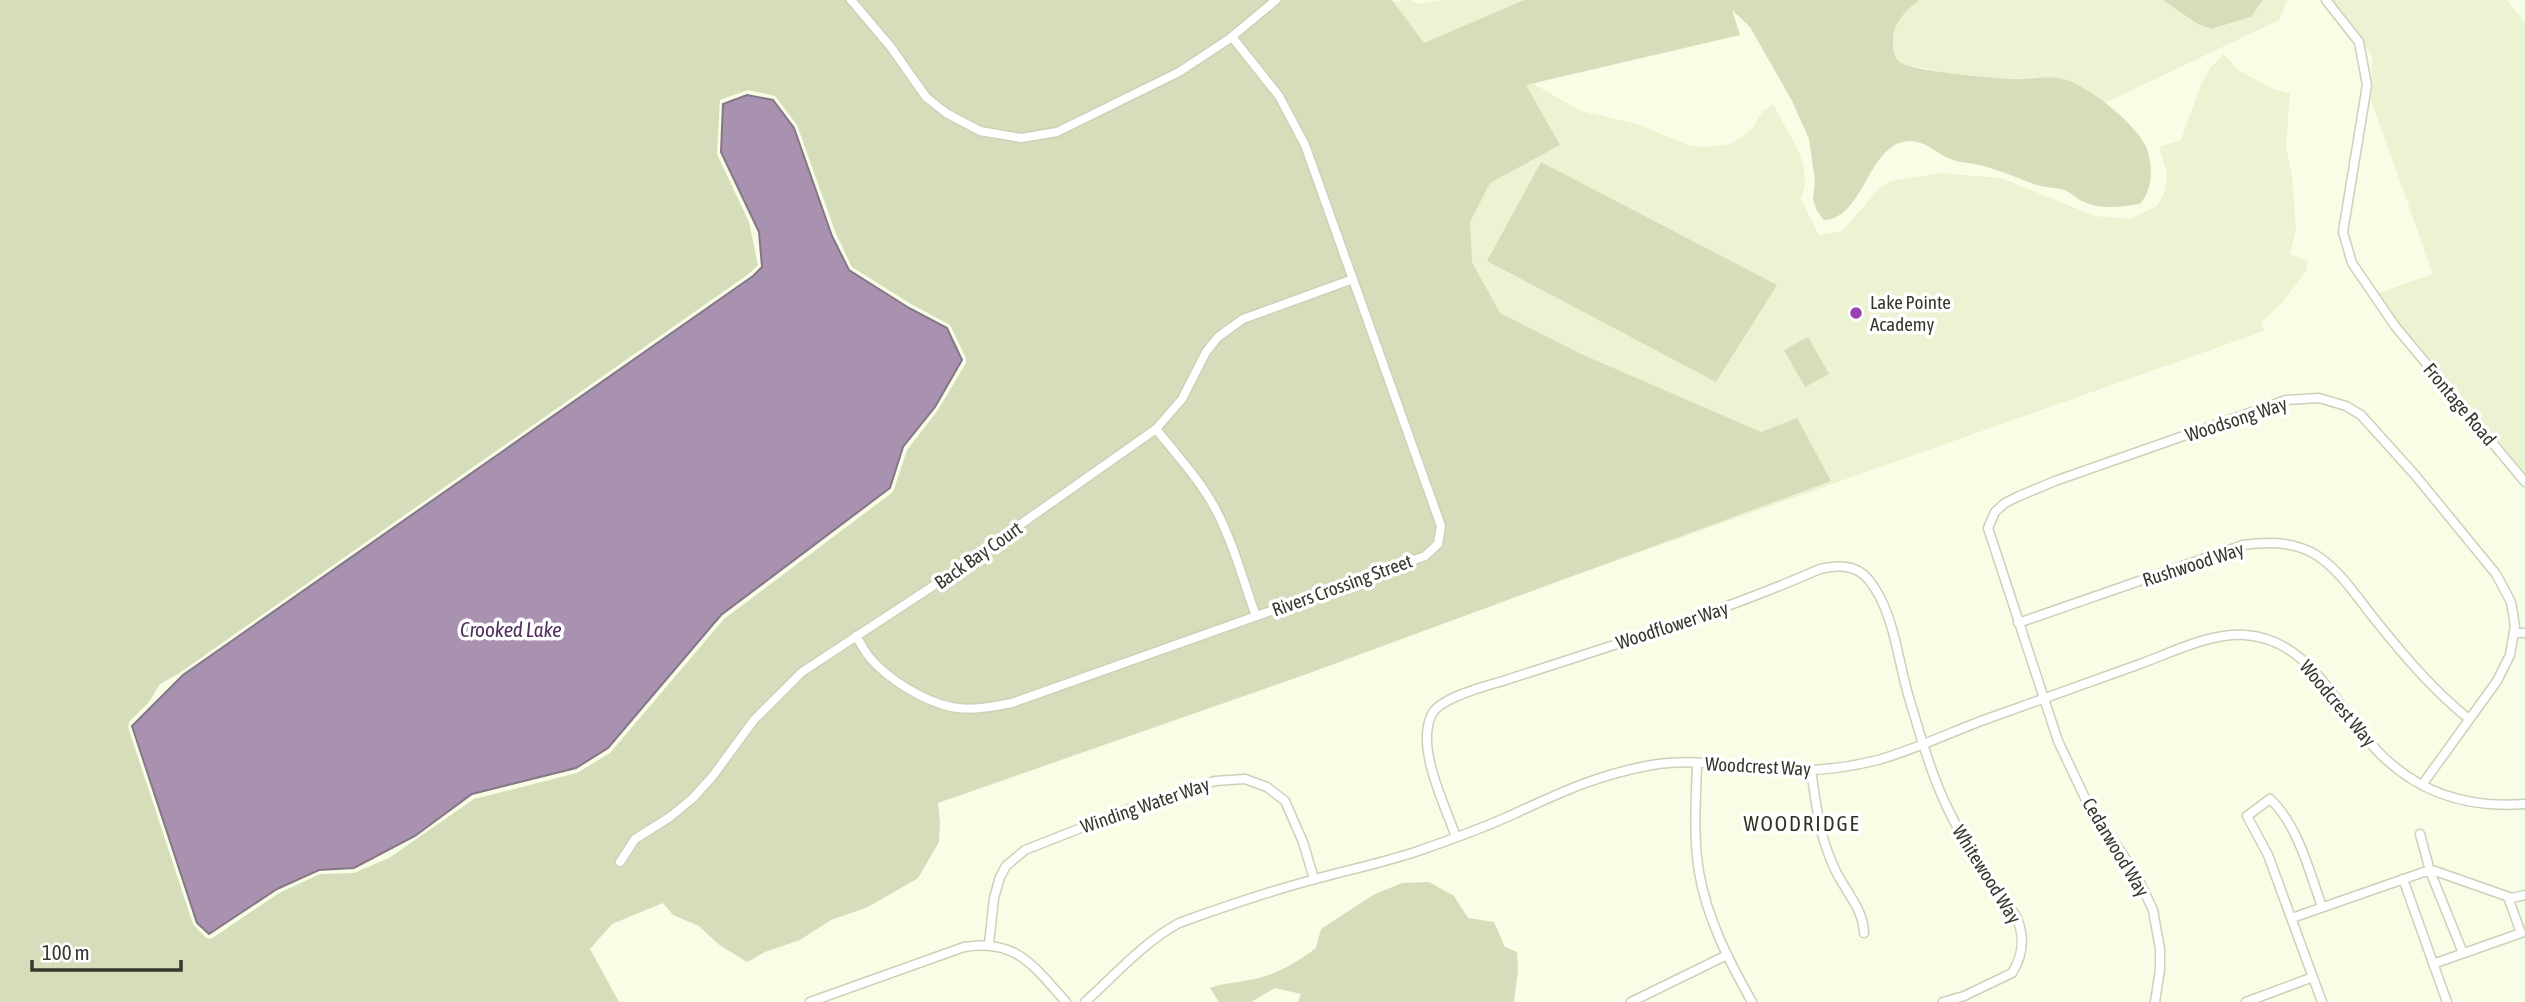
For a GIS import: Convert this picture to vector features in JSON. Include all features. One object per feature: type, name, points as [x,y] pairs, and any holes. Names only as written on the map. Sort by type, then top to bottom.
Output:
[{"type":"street","points":[[851,0],[890,46],[926,97],[946,113],[980,131],[1021,138],[1058,132],[1179,72],[1232,37],[1276,0]]},
{"type":"street","name":"Frontage Road","points":[[2326,0],[2359,42],[2367,85],[2343,232],[2353,263],[2395,326],[2525,482]]},
{"type":"street","name":"Rivers Crossing Street","points":[[856,636],[872,660],[905,685],[952,707],[982,709],[1012,703],[1425,556],[1438,544],[1441,526],[1305,145],[1279,96],[1232,37]]},
{"type":"street","name":"Back Bay Court","points":[[620,862],[635,839],[670,817],[712,777],[754,720],[802,673],[1003,538],[1156,429],[1182,399],[1206,352],[1218,337],[1243,319],[1353,279]]},
{"type":"street","name":"Woodsong Way","points":[[2043,699],[1987,528],[1992,516],[2005,502],[2055,481],[2286,400],[2319,398],[2346,406],[2361,415],[2415,475],[2500,580],[2513,609],[2514,633],[2510,655],[2497,681],[2422,785]]},
{"type":"street","points":[[1156,429],[1214,507],[1225,529],[1256,616]]},
{"type":"street","name":"Rushwood Way","points":[[2018,624],[2243,545],[2267,542],[2289,544],[2315,554],[2335,571],[2431,684],[2469,719]]},
{"type":"street","name":"Woodflower Way","points":[[1456,837],[1428,755],[1427,727],[1430,717],[1438,707],[1489,685],[1723,609],[1820,569],[1835,566],[1859,572],[1867,578],[1880,598],[1891,626],[1908,698],[1924,744]]},
{"type":"street","points":[[2514,633],[2525,633]]},
{"type":"street","name":"Woodcrest Way","points":[[1085,1002],[1139,953],[1179,923],[1456,837],[1561,791],[1604,776],[1655,764],[1811,770],[1866,763],[2208,640],[2240,635],[2268,639],[2284,645],[2302,659],[2376,750],[2389,763],[2422,785],[2464,801],[2503,806],[2525,804]]},
{"type":"street","name":"Cedarwood Way","points":[[2043,699],[2072,773],[2136,874],[2153,910],[2160,949],[2155,1002]]},
{"type":"street","name":"Whitewood Way","points":[[1924,744],[1939,788],[1959,832],[1990,882],[2016,916],[2023,936],[2019,960],[2012,973],[1964,996],[1943,1002]]},
{"type":"street","points":[[1697,764],[1696,829],[1700,877],[1707,904],[1727,956],[1752,1002]]},
{"type":"street","points":[[1811,770],[1817,817],[1824,842],[1838,876],[1860,912],[1864,933]]},
{"type":"street","name":"Winding Water Way","points":[[989,944],[994,898],[1000,877],[1013,859],[1025,849],[1124,810],[1215,781],[1245,779],[1267,787],[1286,801],[1303,842],[1314,879]]},
{"type":"street","points":[[2322,907],[2300,847],[2278,806],[2270,799],[2247,816],[2269,855],[2322,1002]]},
{"type":"street","points":[[2420,834],[2430,872],[2463,953]]},
{"type":"street","points":[[2292,918],[2403,879],[2435,871],[2508,897],[2525,895]]},
{"type":"street","points":[[2403,879],[2447,1002]]},
{"type":"street","points":[[2433,964],[2521,933],[2508,897]]},
{"type":"street","points":[[810,1002],[964,947],[989,944],[1013,951],[1024,958],[1066,1002]]},
{"type":"street","points":[[1631,1002],[1727,956]]},
{"type":"street","points":[[2246,1002],[2313,978]]},
{"type":"shaded area","points":[[0,0],[1392,0],[1424,43],[1524,0],[1919,0],[1904,14],[1893,36],[1894,51],[1900,62],[1920,69],[1970,75],[2010,79],[2063,79],[2086,89],[2123,118],[2147,149],[2151,178],[2144,198],[2140,204],[2111,207],[2089,204],[2064,190],[2040,186],[1987,167],[1950,159],[1917,142],[1897,144],[1875,165],[1849,207],[1838,216],[1824,220],[1813,199],[1815,181],[1809,139],[1792,101],[1750,27],[1732,10],[1740,35],[1526,85],[1560,145],[1490,183],[1470,222],[1472,262],[1500,313],[1581,354],[1761,432],[1797,418],[1831,481],[1304,675],[938,803],[939,842],[918,878],[868,907],[831,920],[800,940],[765,952],[747,962],[718,944],[699,926],[673,915],[663,903],[612,924],[590,949],[619,1002],[0,1002]],"holes":[[[748,90],[775,96],[797,125],[836,234],[852,267],[950,325],[966,358],[966,363],[938,410],[907,450],[893,492],[724,619],[610,753],[577,773],[474,799],[389,858],[354,873],[320,874],[279,893],[211,939],[206,938],[193,924],[128,727],[129,722],[149,702],[160,684],[750,273],[758,265],[749,222],[717,154],[720,100]]]},
{"type":"shaded area","points":[[1411,0],[1419,4],[1441,0],[1524,0],[1423,44],[1393,1]]},
{"type":"shaded area","points":[[1919,0],[2163,0],[2196,23],[2211,29],[2251,17],[2263,0],[2287,0],[2279,20],[2105,103],[2036,77],[2012,79],[1946,73],[1903,64],[1897,59],[1892,48],[1893,30],[1908,9]]},
{"type":"shaded area","points":[[2163,0],[2263,0],[2251,17],[2211,29],[2196,23]]},
{"type":"shaded area","points":[[2332,0],[2507,0],[2525,22],[2525,478],[2481,420],[2373,295],[2433,274],[2371,100],[2372,56]]},
{"type":"shaded area","name":"Lake Pointe Academy","points":[[2224,54],[2238,70],[2273,89],[2290,93],[2286,146],[2292,175],[2296,230],[2290,254],[2308,261],[2306,271],[2281,304],[2261,322],[2264,331],[1539,588],[1385,139],[1522,73],[1537,86],[1581,111],[1637,124],[1691,146],[1731,144],[1752,129],[1763,111],[1773,104],[1798,150],[1804,167],[1805,186],[1801,199],[1819,235],[1842,231],[1879,189],[1890,181],[1941,173],[2001,178],[2095,216],[2131,219],[2157,206],[2164,194],[2167,174],[2159,147],[2181,140],[2202,82],[2211,67]]},
{"type":"shaded area","points":[[1541,162],[1777,285],[1716,382],[1487,261]]},
{"type":"shaded area","points":[[1808,337],[1829,374],[1805,387],[1784,350]]},
{"type":"shaded area","points":[[1429,882],[1454,896],[1468,918],[1494,922],[1505,947],[1517,952],[1518,971],[1514,1002],[1298,1002],[1301,994],[1275,988],[1251,1002],[1219,1002],[1210,988],[1258,978],[1284,968],[1316,948],[1321,929],[1373,895],[1402,883]]},
{"type":"water","name":"Crooked Lake","points":[[747,95],[773,100],[794,128],[832,236],[849,270],[909,308],[947,328],[962,360],[935,407],[903,447],[890,488],[721,615],[608,748],[576,768],[472,794],[415,836],[354,868],[319,870],[277,889],[209,934],[197,923],[132,726],[183,675],[753,276],[762,267],[759,232],[721,152],[723,104]]},
{"type":"place","name":"Lake Pointe Academy","points":[[1856,313]]},
{"type":"district","name":"WOODRIDGE","points":[[1802,824]]}]
